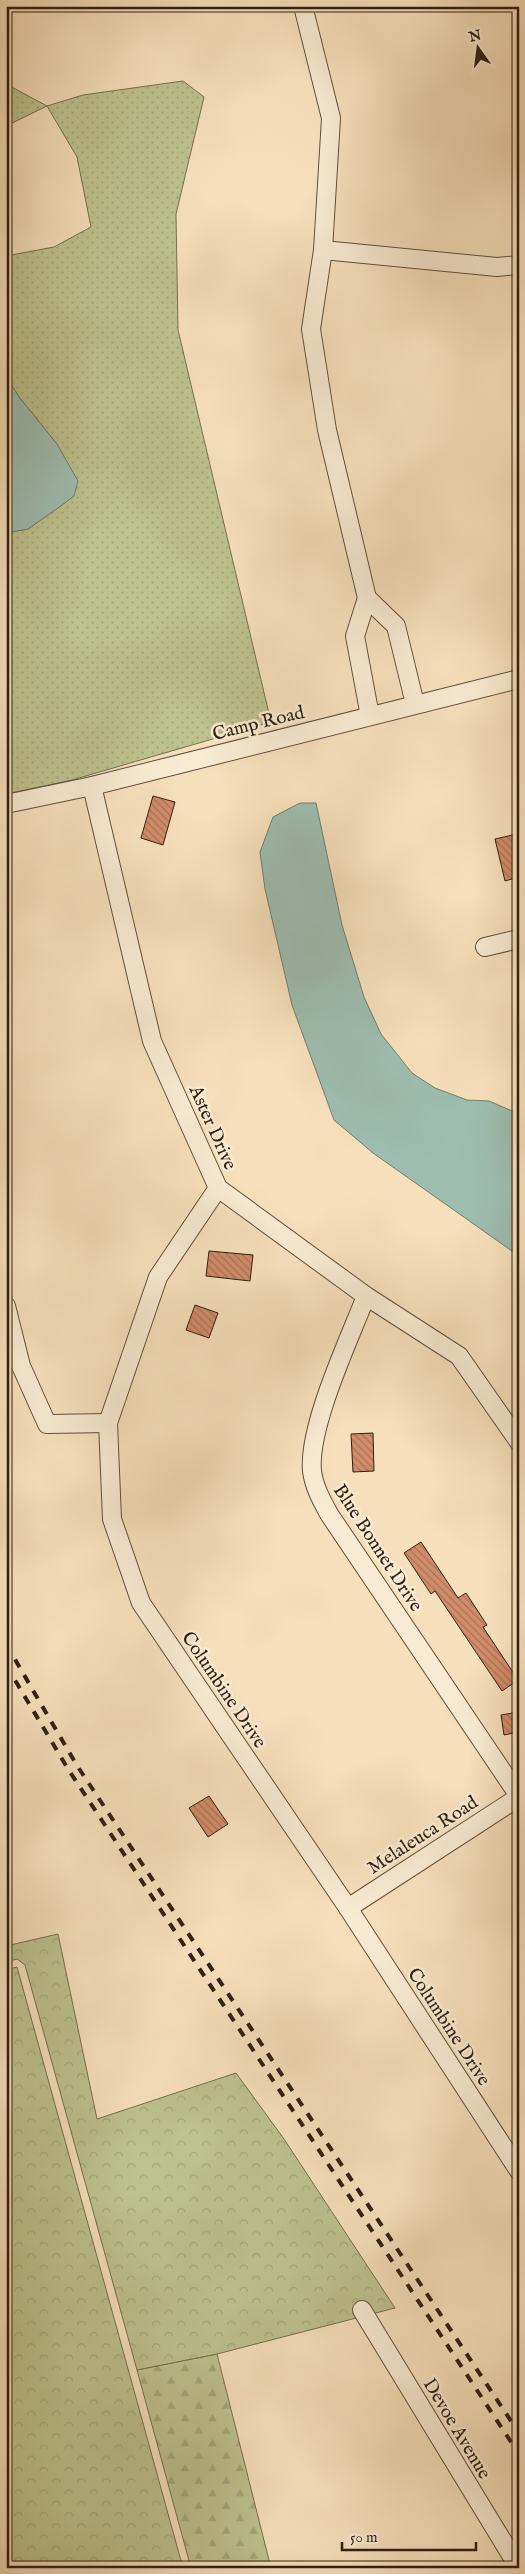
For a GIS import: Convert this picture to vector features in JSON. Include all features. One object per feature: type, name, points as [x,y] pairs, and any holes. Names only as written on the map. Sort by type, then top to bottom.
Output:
[{"type":"street","points":[[303,6],[331,118],[323,250],[312,329],[326,430],[367,598],[355,636],[370,716]]},
{"type":"street","points":[[323,250],[497,267],[519,265]]},
{"type":"street","points":[[367,598],[396,626],[415,704]]},
{"type":"street","name":"Camp Road","points":[[6,804],[92,786],[519,678]]},
{"type":"street","name":"Aster Drive","points":[[92,786],[152,1041],[218,1188],[366,1296],[459,1356],[519,1442]]},
{"type":"street","points":[[485,947],[519,939]]},
{"type":"street","name":"Columbine Drive","points":[[218,1188],[158,1277],[108,1423],[112,1519],[141,1602],[348,1908],[519,2171]]},
{"type":"street","name":"Blue Bonnet Drive","points":[[366,1296],[319,1423],[312,1471],[317,1491],[329,1514],[519,1796]]},
{"type":"street","points":[[6,1306],[21,1366],[47,1424],[108,1423]]},
{"type":"street","name":"Melaleuca Road","points":[[348,1908],[519,1796]]},
{"type":"street","name":"Devoe Avenue","points":[[362,2310],[519,2568]]},
{"type":"green space","points":[[183,81],[204,97],[176,214],[178,330],[271,722],[72,780],[6,794],[6,533],[28,529],[74,496],[57,444],[19,397],[6,376],[6,256],[54,247],[91,227],[77,157],[47,106],[83,95]]},
{"type":"green space","points":[[6,84],[47,106],[6,126]]},
{"type":"green space","points":[[58,1934],[97,2119],[236,2073],[284,2139],[395,2308],[217,2354],[137,2370],[25,1965],[17,1959],[6,1962],[6,1946]]},
{"type":"green space","points":[[17,1967],[183,2568],[6,2568],[6,1970]]},
{"type":"green space","points":[[217,2354],[271,2568],[191,2568],[137,2370]]},
{"type":"shaded area","points":[[6,376],[19,397],[57,444],[78,481],[74,496],[58,508],[28,529],[6,533]]},
{"type":"shaded area","points":[[300,803],[316,803],[342,925],[364,997],[381,1034],[412,1073],[435,1088],[467,1100],[489,1101],[519,1114],[519,1256],[373,1153],[334,1120],[292,1005],[265,889],[260,852],[273,817]]},
{"type":"building","points":[[153,796],[175,802],[163,845],[141,838]]},
{"type":"building","points":[[517,834],[519,877],[505,881],[495,839]]},
{"type":"building","points":[[209,1251],[253,1255],[250,1281],[206,1276]]},
{"type":"building","points":[[195,1305],[218,1313],[209,1338],[186,1330]]},
{"type":"building","points":[[373,1433],[374,1471],[353,1472],[351,1434]]},
{"type":"building","points":[[421,1542],[458,1598],[466,1593],[487,1625],[483,1627],[518,1680],[502,1691],[435,1591],[431,1594],[404,1553]]},
{"type":"building","points":[[519,1712],[519,1732],[504,1735],[501,1715]]},
{"type":"building","points":[[209,1796],[228,1824],[208,1837],[189,1808]]},
{"type":"railway","points":[[6,1644],[76,1764],[519,2433]]},
{"type":"railway","points":[[6,1665],[68,1769],[519,2454]]}]
